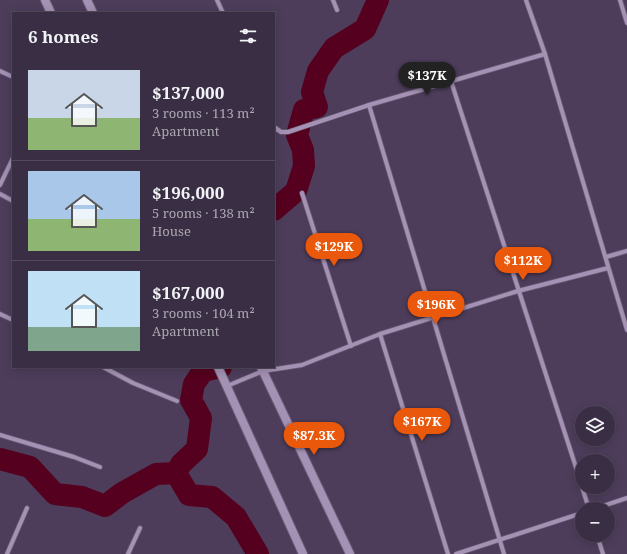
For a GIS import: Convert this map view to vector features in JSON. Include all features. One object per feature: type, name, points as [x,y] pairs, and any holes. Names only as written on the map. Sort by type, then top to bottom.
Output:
[{"type":"main road","points":[[45,0],[51,12]]},
{"type":"main road","points":[[87,0],[93,12]]},
{"type":"main road","points":[[218,368],[303,554]]},
{"type":"main road","points":[[262,369],[350,554]]},
{"type":"street","points":[[217,0],[223,12]]},
{"type":"street","points":[[333,0],[337,10]]},
{"type":"street","points":[[526,0],[545,54],[627,330]]},
{"type":"street","points":[[620,0],[627,22]]},
{"type":"street","points":[[275,128],[281,132],[288,132],[304,125],[368,105],[545,54]]},
{"type":"street","points":[[0,71],[12,77]]},
{"type":"street","points":[[451,81],[575,466]]},
{"type":"street","points":[[368,105],[434,317],[504,554]]},
{"type":"street","points":[[0,184],[12,160]]},
{"type":"street","points":[[302,193],[351,346]]},
{"type":"street","points":[[0,194],[12,200]]},
{"type":"street","points":[[606,257],[627,251]]},
{"type":"street","points":[[275,368],[302,365],[380,334],[518,291],[608,268]]},
{"type":"street","points":[[0,314],[12,320]]},
{"type":"street","points":[[380,334],[448,554]]},
{"type":"street","points":[[104,368],[133,383],[177,401]]},
{"type":"street","points":[[227,386],[262,369],[272,368]]},
{"type":"street","points":[[0,435],[74,457],[100,467]]},
{"type":"street","points":[[615,502],[627,498]]},
{"type":"street","points":[[8,554],[27,508]]},
{"type":"street","points":[[456,554],[575,515]]},
{"type":"street","points":[[128,554],[140,528]]},
{"type":"street","points":[[599,542],[603,554]]},
{"type":"waterway","points":[[275,209],[296,191],[304,166],[303,150],[297,135],[304,110],[317,107],[312,92],[318,71],[334,48],[365,29],[378,0]]},
{"type":"waterway","points":[[216,368],[203,371],[194,384],[191,400],[201,418],[197,449],[181,464],[176,473],[189,495],[212,497],[236,517],[258,554]]},
{"type":"waterway","points":[[0,459],[30,467],[55,494],[82,497],[105,506],[122,493],[156,474],[176,473]]}]
